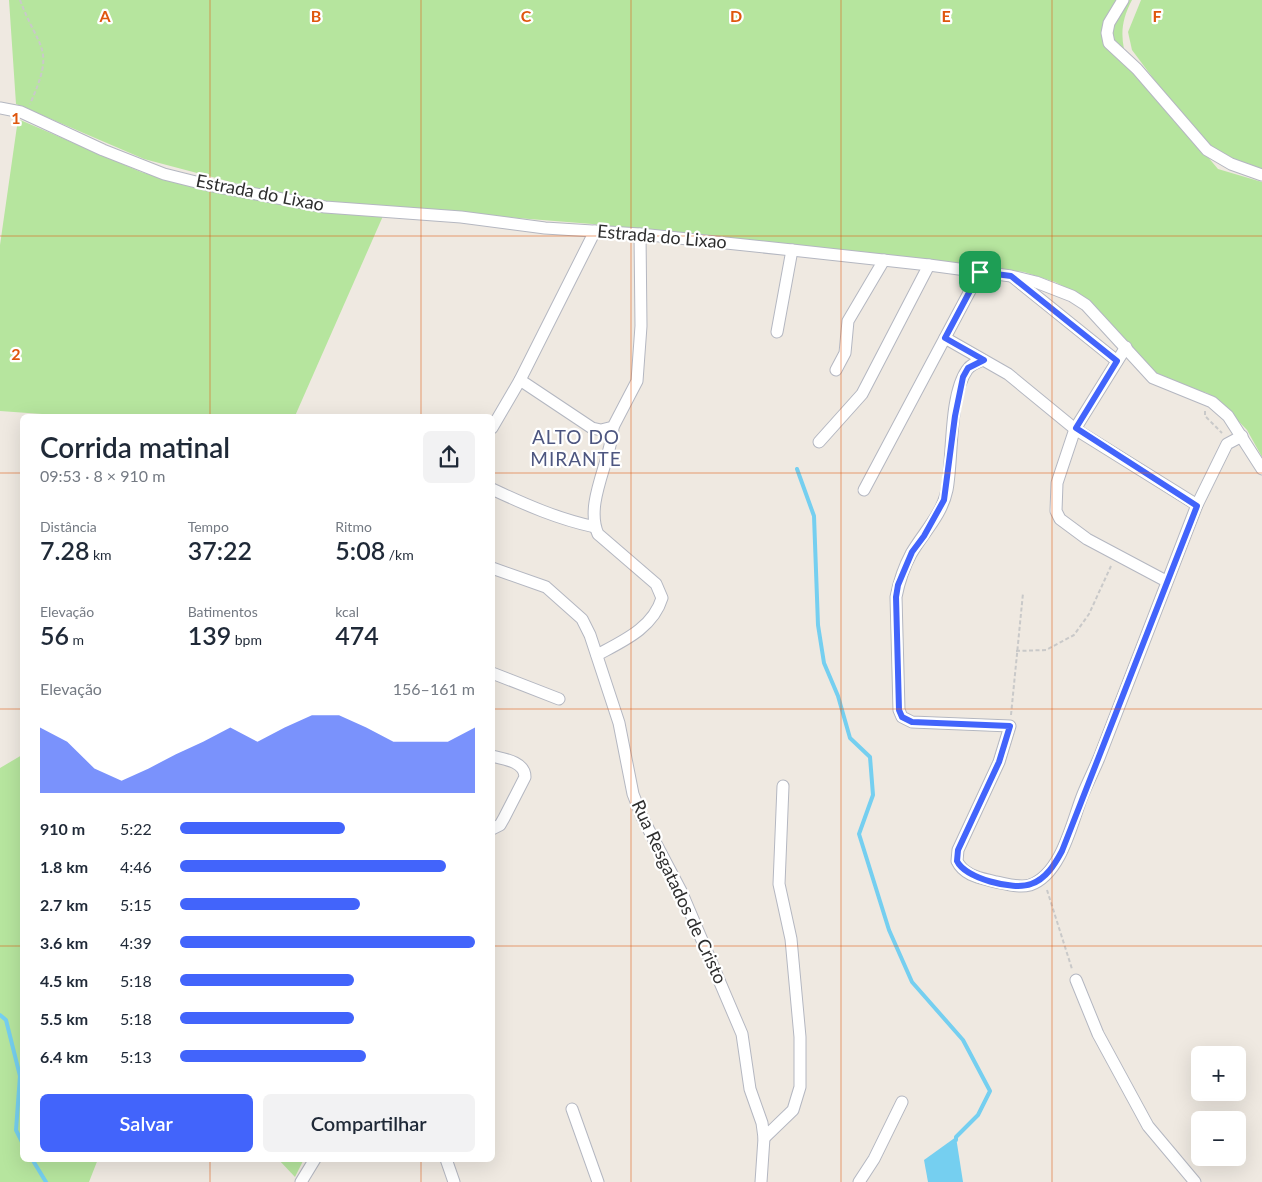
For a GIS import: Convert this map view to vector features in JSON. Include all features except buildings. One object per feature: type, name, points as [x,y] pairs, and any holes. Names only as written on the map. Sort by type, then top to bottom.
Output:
[{"type":"street","points":[[1123,0],[1108,22],[1107,33],[1109,43],[1137,69],[1207,150],[1231,164],[1262,175]]},
{"type":"street","name":"Estrada do Lixao","points":[[0,108],[21,112],[134,163],[164,174],[208,185],[324,206],[640,234],[929,264],[1011,276],[1053,287],[1072,296],[1103,322],[1153,378],[1212,402],[1228,416],[1262,469]]},
{"type":"street","points":[[495,423],[520,380],[595,231]]},
{"type":"street","points":[[597,655],[642,628],[656,613],[662,598],[656,584],[598,534],[595,527],[595,508],[612,440],[613,427],[637,381],[642,326],[640,234]]},
{"type":"street","points":[[777,332],[792,250]]},
{"type":"street","points":[[836,370],[845,353],[848,322],[884,260]]},
{"type":"street","points":[[819,442],[862,394],[929,264]]},
{"type":"street","points":[[864,490],[980,272]]},
{"type":"street","points":[[1011,276],[1117,361]]},
{"type":"street","points":[[945,338],[1008,374],[1076,428],[1197,506]]},
{"type":"street","points":[[1126,347],[1076,428],[1056,483],[1056,511],[1060,519],[1070,527],[1116,555],[1166,581]]},
{"type":"street","points":[[984,360],[968,368],[963,377],[955,416],[944,500],[924,536],[912,552],[898,585],[896,597],[899,710],[902,717],[912,722],[1010,726],[999,762],[958,850],[957,861],[965,872],[976,877],[1011,885],[1032,884],[1043,877],[1062,851],[1166,581],[1197,506],[1227,444],[1242,436]]},
{"type":"street","points":[[520,380],[592,428],[601,430],[613,427]]},
{"type":"street","points":[[495,490],[569,522],[595,527]]},
{"type":"street","name":"Rua Resgatados de Cristo","points":[[495,569],[546,587],[572,607],[582,619],[597,655],[619,724],[634,794],[642,817],[681,891],[742,1034],[750,1089],[762,1123],[764,1138],[762,1182]]},
{"type":"street","points":[[495,675],[559,699]]},
{"type":"street","points":[[495,757],[519,765],[525,772],[525,777],[504,818],[495,826]]},
{"type":"street","points":[[764,1138],[793,1110],[800,1087],[800,1037],[791,939],[779,884],[784,786]]},
{"type":"street","points":[[1076,980],[1098,1034],[1148,1126],[1195,1182]]},
{"type":"street","points":[[859,1182],[874,1159],[902,1102]]},
{"type":"street","points":[[572,1108],[598,1182]]},
{"type":"street","points":[[301,1182],[313,1162]]},
{"type":"street","points":[[447,1162],[450,1180]]},
{"type":"path","points":[[20,0],[40,39],[44,61],[28,108],[21,112]]},
{"type":"path","points":[[1212,402],[1207,405],[1205,416],[1222,433],[1227,444]]},
{"type":"path","points":[[1016,651],[1046,650],[1074,635],[1089,614],[1116,555]]},
{"type":"path","points":[[1010,726],[1016,651],[1024,593]]},
{"type":"path","points":[[1043,877],[1076,980]]},
{"type":"green space","points":[[9,0],[1132,0],[1125,16],[1122,31],[1128,63],[1218,169],[1262,182],[1262,457],[1247,430],[1220,402],[1207,393],[1175,384],[1158,376],[1082,296],[1055,282],[1024,272],[905,257],[592,224],[330,203],[250,187],[144,159],[16,104]]},
{"type":"green space","points":[[1141,0],[1262,0],[1262,178],[1209,153],[1132,50],[1128,32]]},
{"type":"green space","points":[[18,119],[141,172],[178,183],[383,216],[296,414],[42,414],[0,411],[0,245]]},
{"type":"green space","points":[[20,756],[20,1162],[97,1162],[89,1182],[0,1182],[0,768]]},
{"type":"green space","points":[[281,1162],[302,1162],[295,1177]]},
{"type":"water","points":[[956,1137],[963,1182],[928,1182],[924,1160]]},
{"type":"waterway","points":[[797,469],[814,516],[818,625],[824,663],[838,696],[850,738],[870,757],[873,795],[859,834],[889,930],[912,982],[963,1040],[990,1091],[978,1115],[956,1137],[956,1140]]},
{"type":"waterway","points":[[0,1015],[6,1020],[20,1076]]},
{"type":"waterway","points":[[20,1076],[16,1130],[20,1138]]},
{"type":"waterway","points":[[34,1162],[46,1182]]},
{"type":"district","name":"ALTO DO MIRANTE","points":[[576,448]]},
{"type":"route","points":[[980,272],[1011,276],[1082,331],[1117,361],[1076,428],[1197,506],[1166,581],[1099,758],[1083,793],[1062,851],[1052,868],[1043,877],[1032,884],[1022,886],[976,877],[965,872],[957,861],[956,854],[999,762],[1010,726],[912,722],[902,717],[899,710],[896,597],[898,585],[912,552],[937,514],[947,491],[955,416],[963,377],[968,368],[984,360],[945,338],[980,272]]}]
